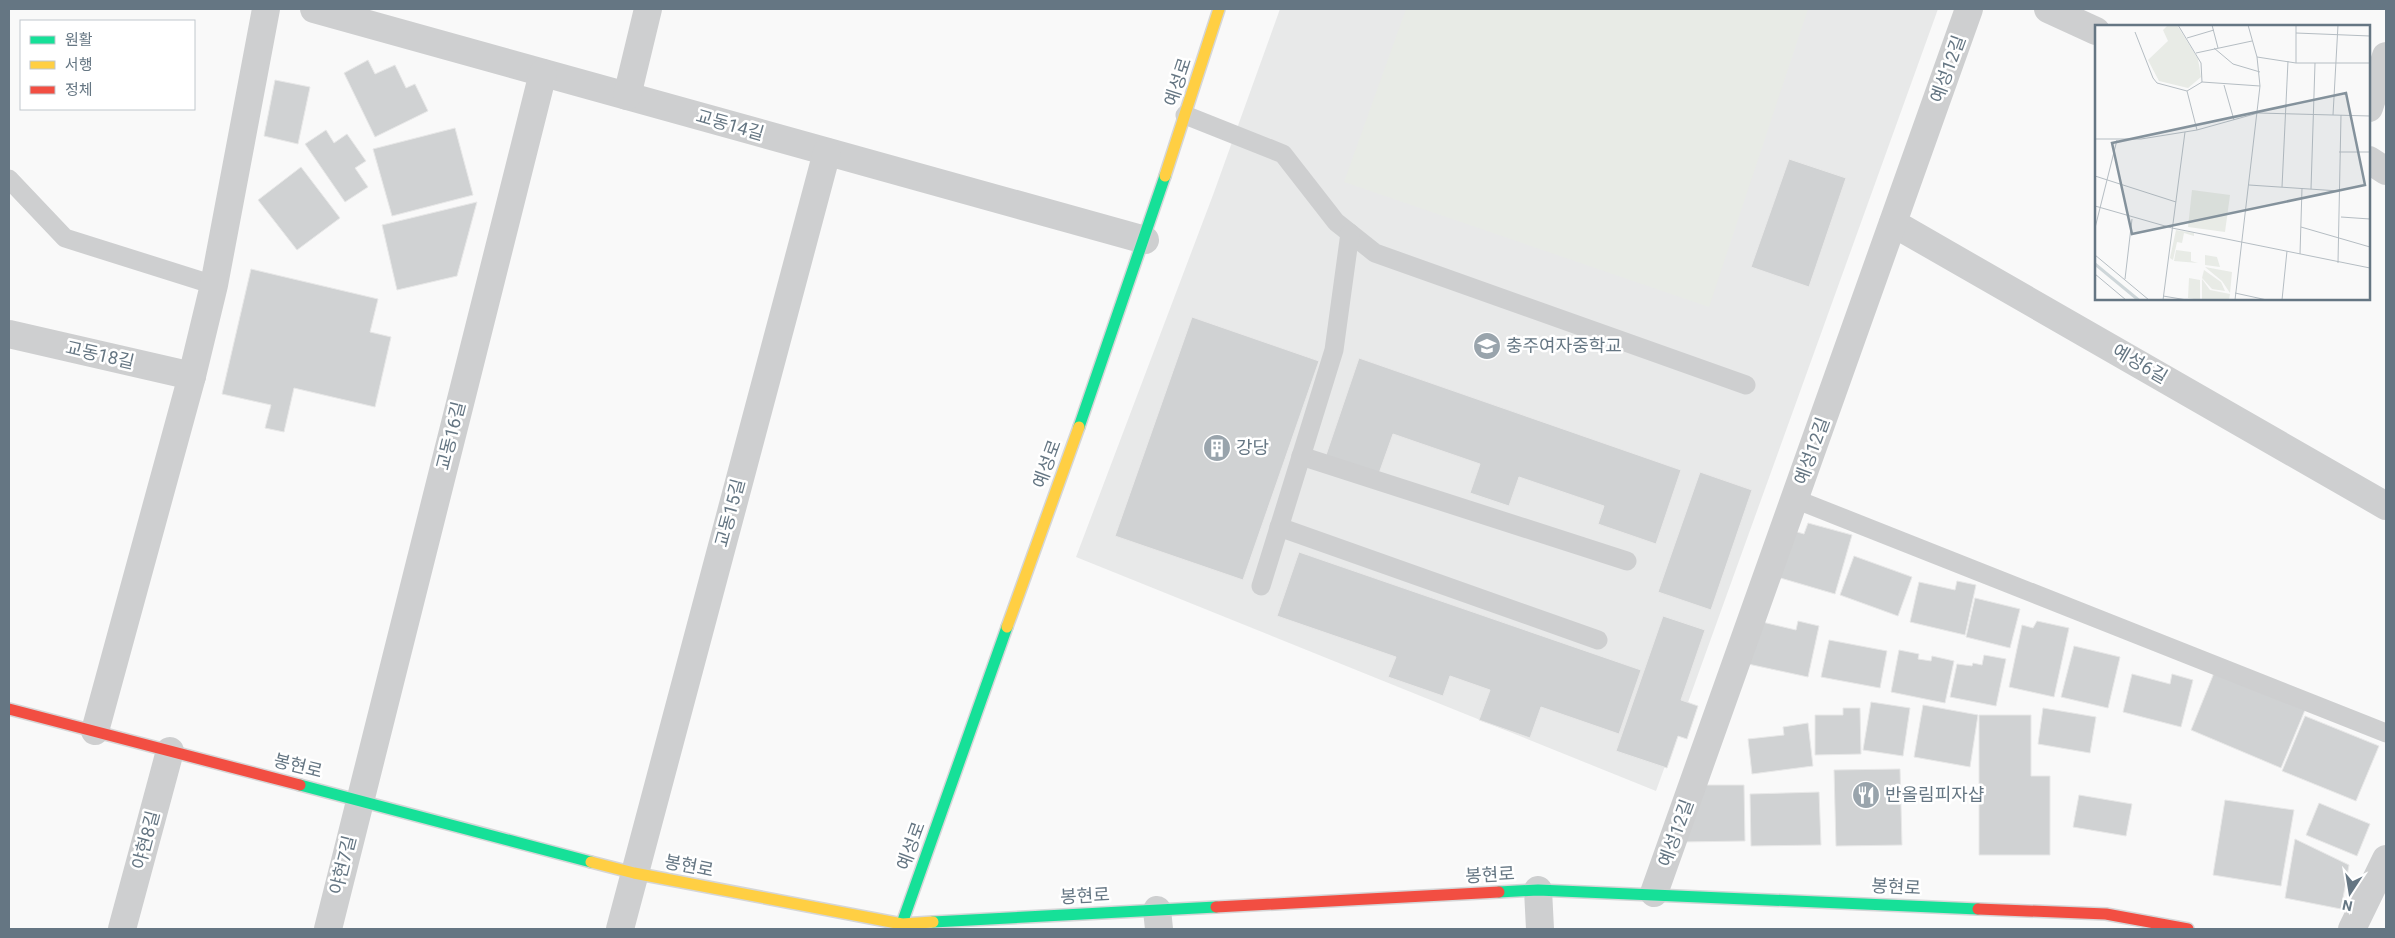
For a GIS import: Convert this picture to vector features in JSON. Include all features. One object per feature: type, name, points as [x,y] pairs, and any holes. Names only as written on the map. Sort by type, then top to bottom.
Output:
[{"type":"street","points":[[95,731],[192,376],[214,285],[266,9]]},
{"type":"street","name":"교동14길","points":[[314,9],[1145,240]]},
{"type":"street","points":[[627,96],[648,9]]},
{"type":"street","name":"예성로","points":[[901,927],[1145,240],[1219,9]]},
{"type":"street","name":"예성12길","points":[[1654,893],[1969,9]]},
{"type":"street","points":[[2048,9],[2095,31]]},
{"type":"street","points":[[2370,105],[2386,56]]},
{"type":"street","name":"교동16길","points":[[359,800],[543,73]]},
{"type":"street","name":"교동15길","points":[[620,929],[826,152]]},
{"type":"street","points":[[2370,161],[2386,171]]},
{"type":"street","name":"예성6길","points":[[1893,223],[2386,506]]},
{"type":"street","name":"교동18길","points":[[9,334],[192,376]]},
{"type":"street","name":"봉현로","points":[[9,709],[634,873],[901,927],[1158,920],[1538,890],[1654,893],[2106,914],[2188,929]]},
{"type":"street","name":"야현8길","points":[[122,929],[170,751]]},
{"type":"street","name":"야현7길","points":[[328,929],[359,800]]},
{"type":"street","points":[[2352,929],[2386,859]]},
{"type":"street","points":[[1538,890],[1540,929]]},
{"type":"lane","points":[[1185,115],[1283,154],[1336,222],[1375,252],[1746,385]]},
{"type":"lane","points":[[9,180],[65,238],[214,285]]},
{"type":"lane","points":[[1261,586],[1334,350],[1350,233]]},
{"type":"lane","points":[[1301,456],[1627,561]]},
{"type":"lane","points":[[1795,499],[2386,733]]},
{"type":"lane","points":[[1279,527],[1598,640]]},
{"type":"shaded area","name":"충주여자중학교","points":[[1280,9],[1938,9],[1656,791],[1076,557],[1213,195]]},
{"type":"shaded area","points":[[1406,9],[1808,9],[1709,307],[1344,182]]},
{"type":"building","points":[[368,60],[375,74],[395,65],[406,88],[415,84],[428,111],[375,137],[344,73]]},
{"type":"building","points":[[275,80],[310,87],[298,144],[264,136]]},
{"type":"building","points":[[455,128],[473,195],[392,216],[373,149]]},
{"type":"building","points":[[326,130],[334,143],[347,134],[366,161],[355,168],[368,187],[345,202],[305,144]]},
{"type":"building","points":[[1789,159],[1846,178],[1809,287],[1751,267]]},
{"type":"building","points":[[301,167],[340,218],[297,250],[258,200]]},
{"type":"building","points":[[477,202],[457,276],[397,290],[382,225]]},
{"type":"building","points":[[251,269],[378,299],[370,332],[391,337],[375,407],[294,388],[284,432],[265,428],[271,405],[222,394]]},
{"type":"building","name":"강당","points":[[1192,317],[1319,361],[1243,580],[1115,536]]},
{"type":"building","points":[[1359,358],[1681,470],[1656,544],[1598,524],[1604,506],[1519,477],[1509,506],[1470,493],[1480,464],[1393,434],[1377,479],[1324,461]]},
{"type":"building","points":[[1700,472],[1752,490],[1711,610],[1658,592]]},
{"type":"building","points":[[1808,523],[1852,535],[1835,594],[1777,577],[1790,530],[1804,534]]},
{"type":"building","points":[[1299,552],[1641,670],[1619,734],[1541,707],[1530,738],[1479,720],[1490,690],[1450,676],[1443,696],[1388,677],[1396,657],[1277,616]]},
{"type":"building","points":[[1854,556],[1912,577],[1898,616],[1840,595]]},
{"type":"building","points":[[1957,581],[1976,585],[1965,635],[1910,622],[1919,582],[1955,590]]},
{"type":"building","points":[[1975,598],[2020,609],[2010,648],[1966,637]]},
{"type":"building","points":[[1663,616],[1705,630],[1681,700],[1698,706],[1687,739],[1678,736],[1667,768],[1616,751]]},
{"type":"building","points":[[1758,621],[1796,630],[1798,621],[1819,626],[1808,677],[1748,664]]},
{"type":"building","points":[[2037,621],[2069,628],[2054,697],[2009,687],[2022,625],[2033,628]]},
{"type":"building","points":[[1829,640],[1887,651],[1880,688],[1821,677]]},
{"type":"building","points":[[2074,646],[2120,657],[2108,708],[2061,697]]},
{"type":"building","points":[[1899,650],[1919,654],[1918,659],[1931,661],[1932,656],[1954,661],[1945,703],[1891,692]]},
{"type":"building","points":[[1984,655],[2006,659],[1996,706],[1950,697],[1957,664],[1972,666],[1973,663],[1982,665]]},
{"type":"building","points":[[2214,673],[2305,710],[2281,768],[2191,730]]},
{"type":"building","points":[[2132,674],[2170,684],[2172,674],[2193,680],[2181,727],[2123,712]]},
{"type":"building","points":[[1871,702],[1910,708],[1903,756],[1863,750]]},
{"type":"building","points":[[1923,705],[1978,715],[1970,767],[1914,757]]},
{"type":"building","points":[[1843,708],[1860,708],[1861,754],[1815,755],[1815,715],[1843,715]]},
{"type":"building","points":[[2043,708],[2096,717],[2090,753],[2038,744]]},
{"type":"building","points":[[1979,715],[2031,715],[2031,776],[2050,776],[2050,855],[1979,855]]},
{"type":"building","points":[[2305,716],[2379,746],[2356,801],[2282,771]]},
{"type":"building","points":[[1808,723],[1813,766],[1752,774],[1748,739],[1784,735],[1783,727]]},
{"type":"building","points":[[1900,769],[1902,845],[1836,846],[1834,770]]},
{"type":"building","points":[[1699,785],[1744,785],[1745,841],[1680,842]]},
{"type":"building","points":[[1819,792],[1821,845],[1751,846],[1750,794]]},
{"type":"building","points":[[2079,795],[2132,804],[2126,836],[2073,827]]},
{"type":"building","points":[[2225,800],[2294,810],[2281,886],[2213,875]]},
{"type":"building","points":[[2319,803],[2370,824],[2357,856],[2306,835]]},
{"type":"building","points":[[2295,839],[2349,865],[2341,909],[2285,898]]},
{"type":"traffic: fast","points":[[1079,427],[1165,176]]},
{"type":"traffic: fast","points":[[900,929],[1007,627]]},
{"type":"traffic: fast","points":[[300,785],[591,862]]},
{"type":"traffic: fast","points":[[1499,892],[1538,890],[1978,909]]},
{"type":"traffic: fast","points":[[933,922],[1216,907]]},
{"type":"traffic: slow","points":[[1165,176],[1219,9]]},
{"type":"traffic: slow","points":[[1007,627],[1079,427]]},
{"type":"traffic: slow","points":[[591,862],[634,873],[902,924],[933,922]]},
{"type":"traffic: jam","points":[[9,709],[300,785]]},
{"type":"traffic: jam","points":[[1216,907],[1499,892]]},
{"type":"traffic: jam","points":[[1978,909],[2106,914],[2188,929]]},
{"type":"place","name":"충주여자중학교","points":[[1487,346]]},
{"type":"place","name":"강당","points":[[1217,448]]},
{"type":"place","name":"반올림피자샵","points":[[1866,795]]}]
